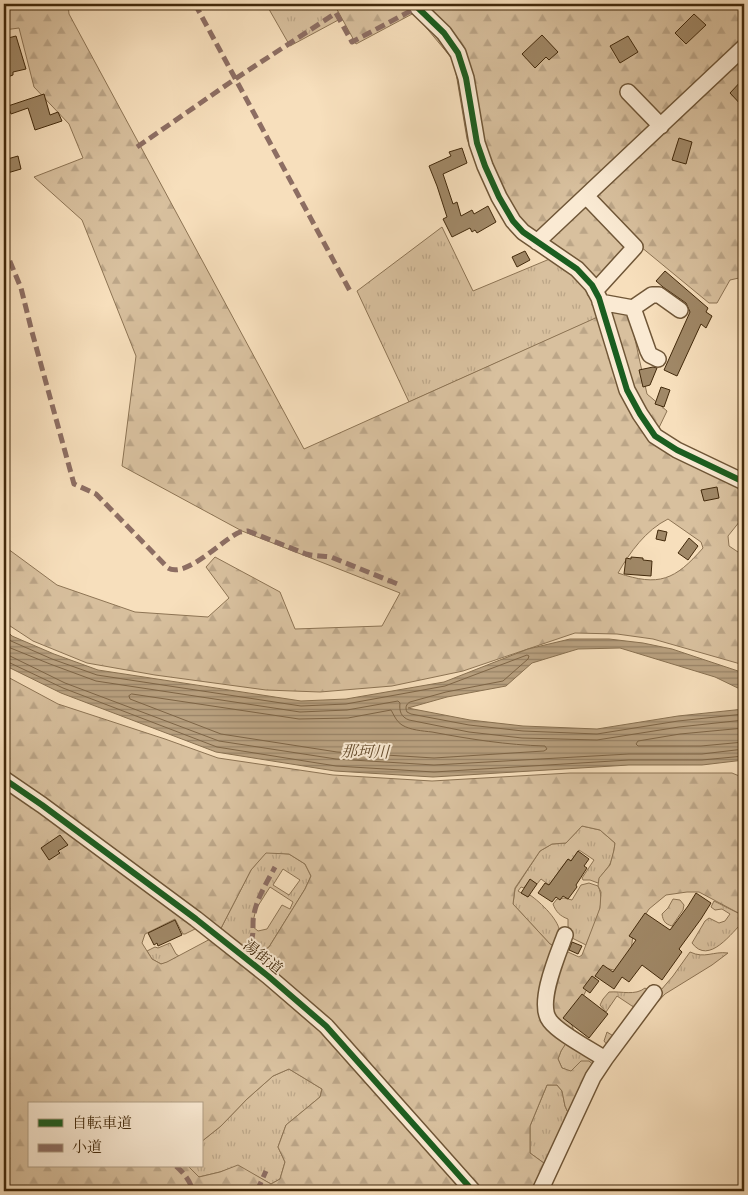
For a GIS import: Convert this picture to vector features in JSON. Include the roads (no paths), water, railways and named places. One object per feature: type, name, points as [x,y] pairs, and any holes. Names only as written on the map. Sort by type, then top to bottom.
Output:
[{"type":"street","points":[[414,4],[444,33],[458,52],[466,78],[477,143],[499,197],[513,221],[523,232],[577,269],[592,285],[598,296],[627,390],[655,436],[677,450],[744,482]]},
{"type":"street","points":[[537,242],[744,47]]},
{"type":"street","points":[[628,92],[661,126]]},
{"type":"street","points":[[586,196],[636,247],[598,296]]},
{"type":"street","points":[[633,308],[652,296],[659,295],[680,310]]},
{"type":"street","points":[[598,296],[633,308]]},
{"type":"street","points":[[633,308],[648,351],[650,355],[658,359]]},
{"type":"street","name":"湯街道","points":[[4,779],[196,919],[268,976],[319,1020],[343,1044],[473,1191]]},
{"type":"street","points":[[565,935],[546,992],[544,1004],[546,1015],[550,1022],[559,1030],[604,1059]]},
{"type":"street","points":[[540,1191],[590,1083],[604,1059],[654,993]]},
{"type":"water","name":"那珂川","points":[[4,628],[12,636],[98,670],[301,701],[346,699],[444,682],[528,649],[570,639],[609,639],[643,643],[672,649],[744,673],[744,691],[715,677],[620,648],[578,649],[532,663],[506,686],[447,697],[408,708],[470,720],[523,726],[597,729],[678,716],[744,709],[744,760],[702,765],[629,765],[433,777],[335,771],[216,752],[61,693],[4,665]]}]
